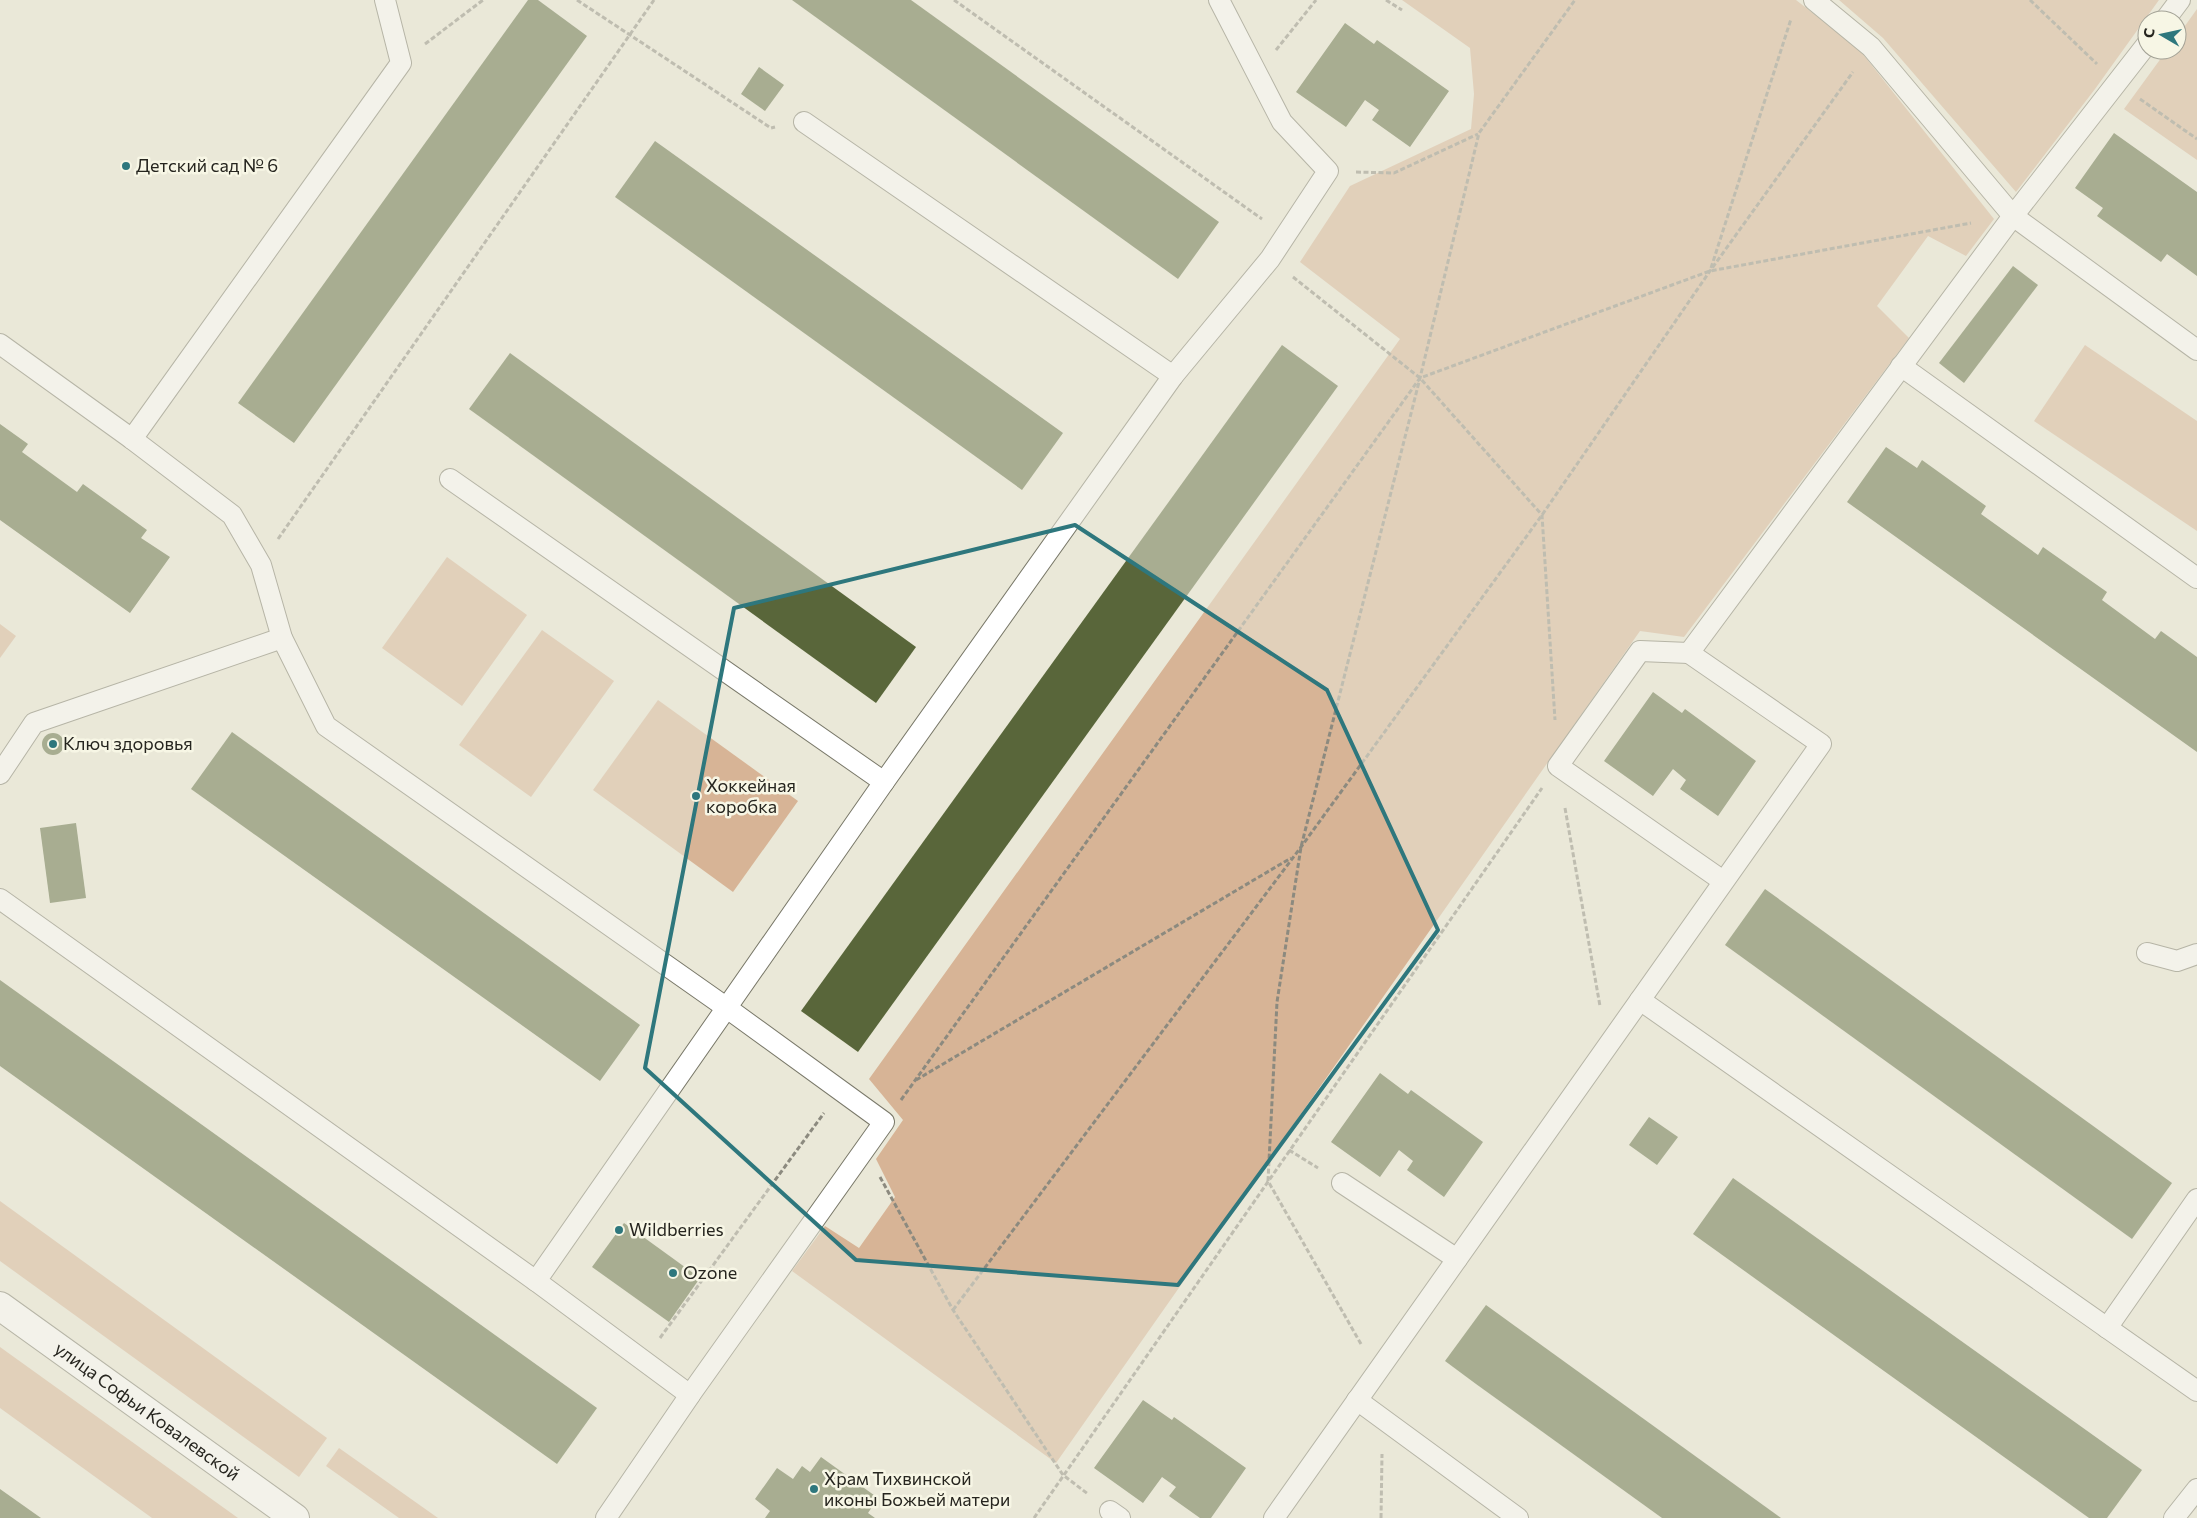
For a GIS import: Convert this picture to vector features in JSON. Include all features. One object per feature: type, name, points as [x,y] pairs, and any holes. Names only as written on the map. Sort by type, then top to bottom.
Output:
[{"type":"street","name":"улица Софьи Ковалевской","points":[[0,1306],[286,1515]]},
{"type":"lane","points":[[132,439],[401,63],[385,0]]},
{"type":"lane","points":[[536,1281],[884,782],[1173,376],[1270,259],[1328,171],[1282,122],[1219,0]]},
{"type":"lane","points":[[1814,0],[1871,48],[2012,216],[2197,350]]},
{"type":"lane","points":[[1689,653],[2012,216],[2137,57]]},
{"type":"lane","points":[[804,122],[1173,376]]},
{"type":"lane","points":[[0,344],[132,439],[232,515],[261,565],[282,638],[326,726],[727,1008],[884,1122],[866,1150],[690,1395],[606,1518]]},
{"type":"lane","points":[[1901,366],[2197,578]]},
{"type":"lane","points":[[450,479],[884,782]]},
{"type":"lane","points":[[0,774],[34,723],[282,638]]},
{"type":"lane","points":[[1274,1518],[1723,880],[1821,744],[1689,653],[1640,651],[1558,766],[1723,880]]},
{"type":"lane","points":[[0,898],[536,1281],[690,1395]]},
{"type":"lane","points":[[2147,953],[2178,961],[2197,954]]},
{"type":"lane","points":[[1640,1000],[2197,1391]]},
{"type":"lane","points":[[1342,1183],[1457,1259]]},
{"type":"lane","points":[[2106,1328],[2197,1199]]},
{"type":"lane","points":[[1358,1400],[1518,1518]]},
{"type":"lane","points":[[2174,1518],[2197,1489]]},
{"type":"path","points":[[401,63],[483,0]]},
{"type":"path","points":[[577,0],[771,128],[804,122]]},
{"type":"path","points":[[261,565],[654,0]]},
{"type":"path","points":[[954,0],[1285,235]]},
{"type":"path","points":[[1258,74],[1316,0]]},
{"type":"path","points":[[1386,0],[1402,10]]},
{"type":"path","points":[[1377,1372],[1268,1181],[1277,1002],[1301,846],[1420,378],[1479,134],[1575,0]]},
{"type":"path","points":[[1710,271],[1794,9]]},
{"type":"path","points":[[954,1310],[1294,856],[1542,515],[1710,271],[1871,48]]},
{"type":"path","points":[[1328,171],[1394,173],[1479,134]]},
{"type":"path","points":[[884,1122],[1420,378],[1710,271],[2012,216]]},
{"type":"path","points":[[1270,259],[1420,378],[1542,515],[1558,766],[1607,1046]]},
{"type":"path","points":[[1034,1518],[1558,766]]},
{"type":"path","points":[[913,1082],[1294,856]]},
{"type":"path","points":[[643,1361],[840,1090]]},
{"type":"path","points":[[866,1150],[954,1310],[1063,1475],[1115,1515]]},
{"type":"path","points":[[1382,1418],[1382,1518]]},
{"type":"highlighted area","points":[[1075,525],[1327,690],[1438,930],[1178,1285],[856,1260],[645,1068],[734,608]]},
{"type":"shaded area","points":[[1402,0],[1796,0],[1858,48],[1994,219],[1966,256],[1928,236],[1877,306],[1909,338],[1684,637],[1640,631],[1056,1463],[792,1271],[825,1226],[859,1248],[895,1197],[876,1159],[903,1120],[869,1079],[1400,339],[1300,262],[1350,186],[1471,129],[1474,94],[1470,48]]},
{"type":"shaded area","points":[[1839,0],[2159,0],[2152,10],[2137,10],[2137,31],[2016,192],[1883,38]]},
{"type":"shaded area","points":[[2197,9],[2197,160],[2124,109],[2160,60],[2187,60],[2187,23]]},
{"type":"shaded area","points":[[2085,345],[2197,421],[2197,531],[2034,421]]},
{"type":"shaded area","points":[[447,557],[527,615],[462,706],[382,648]]},
{"type":"shaded area","points":[[0,624],[16,636],[0,658]]},
{"type":"shaded area","points":[[542,630],[614,681],[531,797],[459,745]]},
{"type":"shaded area","name":"Хоккейная коробка","points":[[658,700],[798,801],[733,892],[593,790]]},
{"type":"shaded area","points":[[0,1201],[327,1438],[299,1477],[0,1261]]},
{"type":"shaded area","points":[[0,1347],[238,1518],[152,1518],[0,1408]]},
{"type":"shaded area","points":[[339,1448],[438,1518],[399,1518],[326,1466]]},
{"type":"building","points":[[528,0],[538,0],[587,36],[294,443],[238,403]]},
{"type":"building","points":[[792,0],[911,0],[1219,222],[1178,279]]},
{"type":"building","points":[[1345,23],[1374,44],[1377,40],[1449,91],[1410,147],[1372,120],[1379,110],[1365,100],[1346,127],[1296,92]]},
{"type":"building","points":[[759,67],[784,85],[765,111],[741,94]]},
{"type":"building","points":[[2114,133],[2197,192],[2197,276],[2167,254],[2161,262],[2097,216],[2103,208],[2075,188]]},
{"type":"building","points":[[655,141],[1063,433],[1022,490],[615,197]]},
{"type":"building","points":[[2013,266],[2038,285],[1964,383],[1939,363]]},
{"type":"building","points":[[1282,345],[1338,386],[858,1052],[801,1011]]},
{"type":"building","points":[[510,353],[916,647],[876,703],[469,409]]},
{"type":"building","points":[[0,424],[28,444],[22,452],[77,492],[83,484],[147,530],[141,538],[170,557],[130,613],[0,520]]},
{"type":"building","points":[[1886,447],[1917,468],[1922,460],[1986,506],[1981,514],[2038,555],[2043,547],[2107,592],[2102,600],[2155,639],[2161,631],[2197,657],[2197,752],[1847,502]]},
{"type":"building","points":[[1653,692],[1682,713],[1685,709],[1756,761],[1718,816],[1680,789],[1686,780],[1673,769],[1653,796],[1604,761]]},
{"type":"building","points":[[232,732],[640,1025],[600,1081],[191,789]]},
{"type":"building","name":"Ключ здоровья","points":[[53,733],[61,736],[64,744],[61,752],[53,755],[45,752],[42,744],[45,736]]},
{"type":"building","points":[[76,823],[86,898],[50,903],[40,828]]},
{"type":"building","points":[[1765,889],[2172,1183],[2132,1239],[1725,945]]},
{"type":"building","points":[[0,980],[597,1408],[557,1464],[0,1066]]},
{"type":"building","points":[[1380,1073],[1408,1094],[1411,1090],[1483,1142],[1444,1197],[1407,1170],[1413,1161],[1399,1150],[1380,1177],[1331,1142]]},
{"type":"building","points":[[1649,1117],[1678,1137],[1657,1165],[1629,1145]]},
{"type":"building","points":[[1733,1178],[2142,1470],[2107,1518],[2089,1518],[1693,1234]]},
{"type":"building","points":[[624,1223],[700,1278],[669,1322],[592,1267]]},
{"type":"building","points":[[1486,1305],[1781,1518],[1662,1518],[1476,1384],[1445,1361]]},
{"type":"building","points":[[1143,1400],[1172,1420],[1174,1417],[1246,1468],[1211,1518],[1200,1518],[1169,1496],[1176,1487],[1162,1477],[1143,1503],[1094,1468]]},
{"type":"building","name":"Храм Тихвинской иконы Божьей матери","points":[[821,1457],[878,1498],[868,1513],[875,1518],[765,1518],[770,1511],[755,1499],[777,1468],[793,1479],[802,1466],[810,1472]]},
{"type":"building","points":[[0,1489],[41,1518],[0,1518]]},
{"type":"place","name":"Детский сад № 6","points":[[126,166]]},
{"type":"place","name":"Ключ здоровья","points":[[53,744]]},
{"type":"place","name":"Хоккейная коробка","points":[[696,796]]},
{"type":"place","name":"Wildberries","points":[[619,1230]]},
{"type":"place","name":"Ozone","points":[[673,1273]]},
{"type":"place","name":"Храм Тихвинской иконы Божьей матери","points":[[814,1489]]}]
